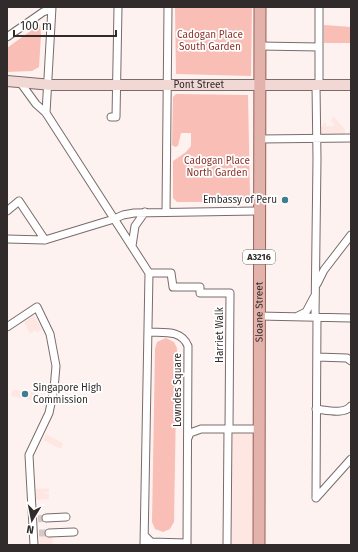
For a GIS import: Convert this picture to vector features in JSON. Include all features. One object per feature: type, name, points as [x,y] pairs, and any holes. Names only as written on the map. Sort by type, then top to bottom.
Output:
[{"type":"main road","name":"Sloane Street","points":[[259,545],[258,429],[260,7]]},
{"type":"main road","name":"Pont Street","points":[[7,81],[47,84],[117,85],[351,85]]},
{"type":"street","points":[[111,117],[116,117],[118,7]]},
{"type":"street","points":[[166,212],[166,85],[168,7]]},
{"type":"street","points":[[320,7],[316,139],[316,498],[346,467],[351,459]]},
{"type":"street","points":[[7,37],[42,12],[52,8],[46,113]]},
{"type":"street","points":[[260,46],[319,47]]},
{"type":"street","points":[[20,82],[36,104],[46,113],[149,273],[144,545]]},
{"type":"street","points":[[260,139],[351,138]]},
{"type":"street","points":[[7,211],[19,201],[45,240]]},
{"type":"street","points":[[7,239],[45,240],[114,219],[123,214],[147,212],[259,211]]},
{"type":"street","points":[[132,247],[135,226],[147,212]]},
{"type":"street","points":[[296,317],[306,312],[324,270],[351,234]]},
{"type":"street","name":"Harriet Walk","points":[[149,273],[171,273],[173,287],[200,287],[200,293],[230,293],[227,545]]},
{"type":"street","points":[[7,327],[37,307],[50,334],[56,366],[54,389],[48,413],[29,455],[36,534],[34,545]]},
{"type":"street","points":[[259,316],[351,318]]},
{"type":"street","name":"Lowndes Square","points":[[145,536],[151,542],[187,544],[188,346],[180,335],[148,332]]},
{"type":"street","points":[[317,357],[347,358],[351,361]]},
{"type":"street","points":[[316,409],[346,411],[351,406]]},
{"type":"street","points":[[188,422],[201,430]]},
{"type":"street","points":[[188,438],[190,434],[201,430],[258,429]]},
{"type":"street","points":[[46,518],[66,517]]},
{"type":"street","points":[[49,533],[74,532]]},
{"type":"shaded area","points":[[334,117],[345,129],[345,134],[320,134],[320,126],[323,126],[323,123],[326,123],[326,126],[333,126],[334,124],[331,122],[332,118]]},
{"type":"shaded area","points":[[34,315],[42,330],[36,333],[35,330],[30,334],[24,322]]},
{"type":"shaded area","name":"Singapore High Commission","points":[[12,390],[36,392],[34,401],[11,396]]},
{"type":"shaded area","points":[[46,434],[63,443],[61,449],[43,440]]},
{"type":"shaded area","points":[[231,434],[254,434],[257,545],[232,545]]},
{"type":"shaded area","points":[[49,488],[49,492],[43,493],[49,494],[49,499],[36,500],[35,489]]},
{"type":"shaded area","points":[[52,535],[53,545],[40,545],[39,536]]},
{"type":"green space","name":"Cadogan Place South Garden","points":[[175,7],[252,7],[251,76],[176,74]]},
{"type":"green space","points":[[40,24],[41,35],[39,67],[32,71],[7,72],[7,48]]},
{"type":"green space","points":[[324,25],[351,27],[351,43],[324,43]]},
{"type":"green space","name":"Cadogan Place North Garden","points":[[176,94],[248,95],[250,197],[246,201],[219,202],[211,199],[203,202],[177,202],[173,198],[173,161],[186,152],[191,146],[191,133],[181,133],[178,146],[175,147],[172,145],[173,97]]},
{"type":"green space","points":[[166,338],[174,342],[177,348],[174,522],[170,529],[163,532],[155,529],[152,522],[155,349],[157,342]]},
{"type":"tunnel","points":[[38,519],[46,518]]},
{"type":"tunnel","points":[[39,533],[49,533]]},
{"type":"place","name":"Embassy of Peru","points":[[285,200]]},
{"type":"place","name":"Singapore High Commission","points":[[25,394]]}]
